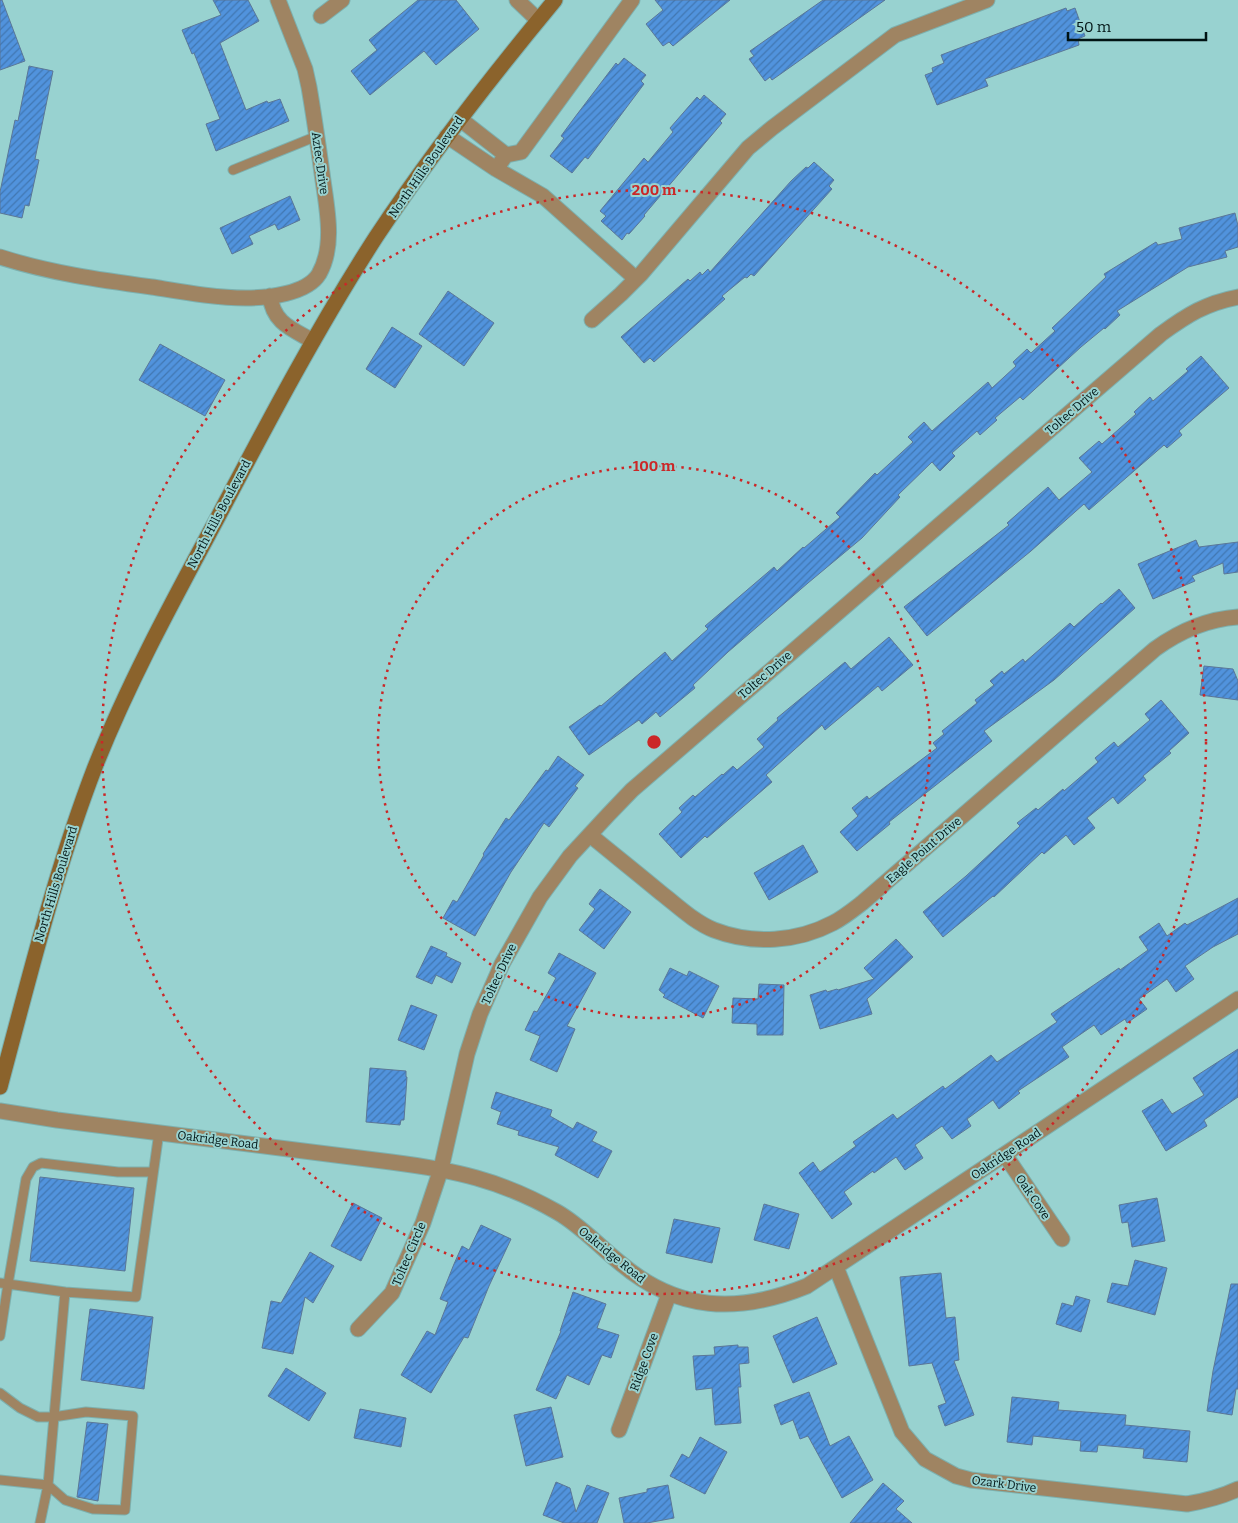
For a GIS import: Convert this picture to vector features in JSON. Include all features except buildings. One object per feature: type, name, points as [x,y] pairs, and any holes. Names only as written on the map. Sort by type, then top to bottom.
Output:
[{"type":"street","name":"Aztec Drive","points":[[0,257],[73,276],[208,295],[246,298],[270,296],[291,292],[311,283],[318,276],[326,255],[328,220],[310,87],[305,69],[278,0]]},
{"type":"street","points":[[321,16],[342,0]]},
{"type":"street","points":[[517,0],[538,20]]},
{"type":"street","name":"North Hills Boulevard","points":[[0,1087],[49,903],[71,832],[96,765],[130,687],[184,580],[286,388],[375,239],[447,136],[555,0]]},
{"type":"street","points":[[496,169],[506,155],[521,152],[632,0]]},
{"type":"street","points":[[592,320],[622,294],[748,148],[772,128],[895,35],[987,0]]},
{"type":"street","points":[[460,119],[506,155]]},
{"type":"street","points":[[447,136],[496,169],[542,196],[635,278]]},
{"type":"street","points":[[270,296],[274,314],[282,322],[313,341]]},
{"type":"street","name":"Toltec Drive","points":[[441,1169],[466,1054],[480,1014],[502,964],[540,897],[570,856],[640,784],[1161,334],[1202,307],[1238,297]]},
{"type":"street","name":"Eagle Point Drive","points":[[590,835],[692,918],[714,930],[738,937],[761,940],[796,937],[819,930],[835,922],[862,903],[1155,649],[1191,627],[1238,617]]},
{"type":"street","name":"Oakridge Road","points":[[0,1111],[441,1169],[470,1175],[515,1190],[559,1213],[641,1280],[669,1294],[689,1301],[709,1304],[742,1304],[765,1300],[807,1286],[1238,999]]},
{"type":"street","name":"Oak Cove","points":[[1005,1155],[1062,1239]]},
{"type":"street","name":"Toltec Circle","points":[[358,1329],[385,1302],[399,1280],[423,1223],[441,1169]]},
{"type":"street","name":"Ozark Drive","points":[[836,1267],[898,1423],[917,1451],[937,1466],[956,1476],[971,1480],[1187,1504],[1204,1502],[1224,1496],[1238,1489]]},
{"type":"street","name":"Ridge Cove","points":[[619,1430],[669,1294]]},
{"type":"lane","points":[[232,170],[317,136]]},
{"type":"lane","points":[[4,1283],[65,1292],[136,1297],[159,1132]]},
{"type":"lane","points":[[0,1336],[4,1283],[26,1179],[32,1167],[40,1163],[118,1172],[152,1172]]},
{"type":"lane","points":[[40,1523],[48,1485],[65,1292]]},
{"type":"lane","points":[[0,1393],[20,1408],[38,1417],[53,1417],[86,1412],[133,1416],[125,1510],[93,1509],[65,1500],[48,1485],[0,1480]]}]
